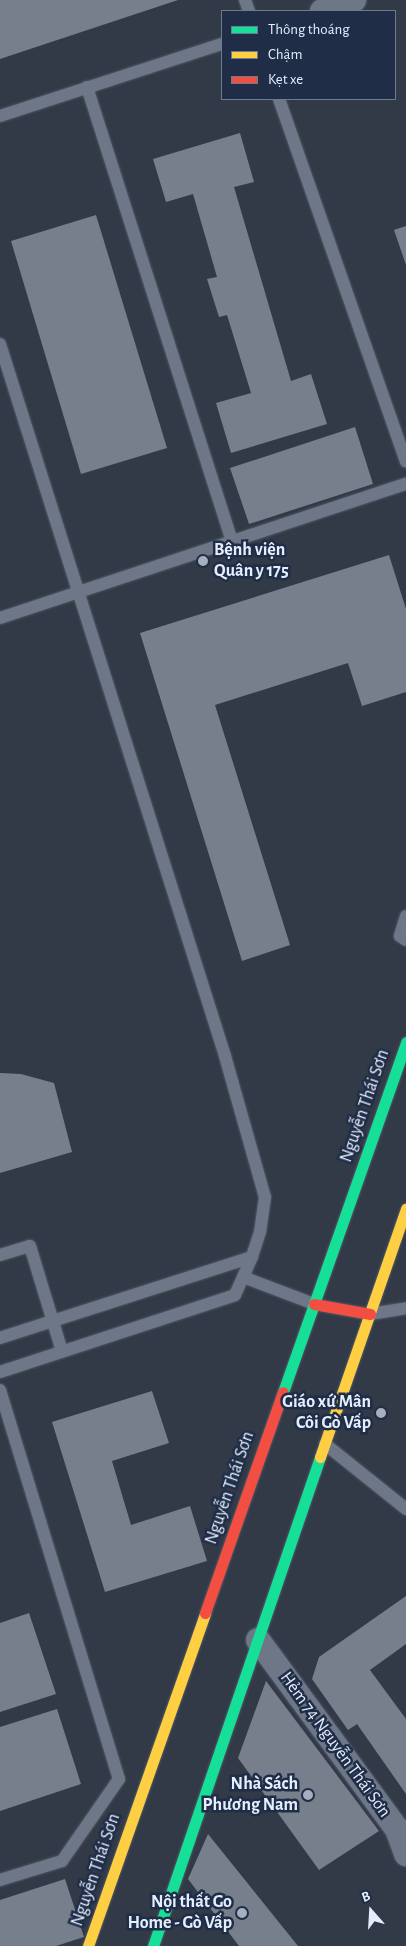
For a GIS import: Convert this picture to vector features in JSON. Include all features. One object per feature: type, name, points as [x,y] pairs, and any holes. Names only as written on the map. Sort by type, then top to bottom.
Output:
[{"type":"main road","name":"Nguyễn Thái Sơn","points":[[88,1946],[406,1042]]},
{"type":"main road","points":[[153,1946],[406,1208]]},
{"type":"main road","points":[[314,1304],[370,1314]]},
{"type":"street","points":[[325,10],[354,0]]},
{"type":"street","name":"Hẻm 74 Nguyễn Thái Sơn","points":[[258,1640],[396,1829],[406,1854]]},
{"type":"lane","points":[[0,116],[221,44]]},
{"type":"lane","points":[[87,87],[232,542]]},
{"type":"lane","points":[[279,100],[406,461]]},
{"type":"lane","points":[[0,344],[225,1056],[265,1197],[260,1232],[252,1257],[235,1296],[0,1372]]},
{"type":"lane","points":[[0,618],[406,484]]},
{"type":"lane","points":[[406,916],[400,936],[406,940]]},
{"type":"lane","points":[[0,1255],[30,1246],[62,1351]]},
{"type":"lane","points":[[0,1338],[252,1257]]},
{"type":"lane","points":[[243,1277],[314,1304]]},
{"type":"lane","points":[[370,1314],[406,1308]]},
{"type":"lane","points":[[0,1390],[120,1779],[62,1860],[0,1880]]},
{"type":"lane","points":[[325,1444],[406,1509]]},
{"type":"building","points":[[0,0],[178,0],[0,59]]},
{"type":"building","points":[[240,133],[254,182],[234,187],[291,381],[311,374],[327,424],[231,453],[216,403],[251,393],[227,315],[219,317],[207,279],[217,277],[193,194],[166,202],[153,159]]},
{"type":"building","points":[[96,215],[167,448],[81,474],[11,241]]},
{"type":"building","points":[[406,226],[406,265],[394,230]]},
{"type":"building","points":[[355,427],[373,484],[249,524],[230,468]]},
{"type":"building","points":[[389,555],[406,609],[406,692],[362,706],[348,663],[215,705],[290,945],[242,961],[140,633]]},
{"type":"building","points":[[0,1073],[21,1074],[54,1083],[72,1152],[0,1173]]},
{"type":"building","points":[[152,1391],[169,1443],[112,1461],[131,1525],[190,1506],[207,1561],[105,1592],[52,1422]]},
{"type":"building","points":[[406,1596],[406,1644],[370,1670],[406,1719],[406,1794],[357,1724],[348,1730],[312,1679],[319,1657]]},
{"type":"building","points":[[29,1613],[56,1694],[0,1712],[0,1623]]},
{"type":"building","name":"Nhà Sách Phương Nam","points":[[266,1681],[379,1831],[319,1870],[238,1758]]},
{"type":"building","points":[[57,1709],[81,1784],[0,1811],[0,1727]]},
{"type":"building","name":"Nội thất Go Home - Gò Vấp","points":[[208,1834],[298,1946],[239,1946],[188,1879]]},
{"type":"building","points":[[65,1879],[84,1937],[56,1946],[0,1946],[0,1900]]},
{"type":"traffic: fast","points":[[283,1392],[406,1042]]},
{"type":"traffic: fast","points":[[153,1946],[320,1457]]},
{"type":"traffic: slow","points":[[320,1457],[406,1208]]},
{"type":"traffic: slow","points":[[88,1946],[205,1613]]},
{"type":"traffic: jam","points":[[314,1304],[370,1314]]},
{"type":"traffic: jam","points":[[205,1613],[283,1392]]},
{"type":"place","name":"Bệnh viện Quân y 175","points":[[203,561]]},
{"type":"place","name":"Giáo xứ Mân Côi Gò Vấp","points":[[381,1413]]},
{"type":"place","name":"Nhà Sách Phương Nam","points":[[308,1795]]},
{"type":"place","name":"Nội thất Go Home - Gò Vấp","points":[[242,1913]]}]
